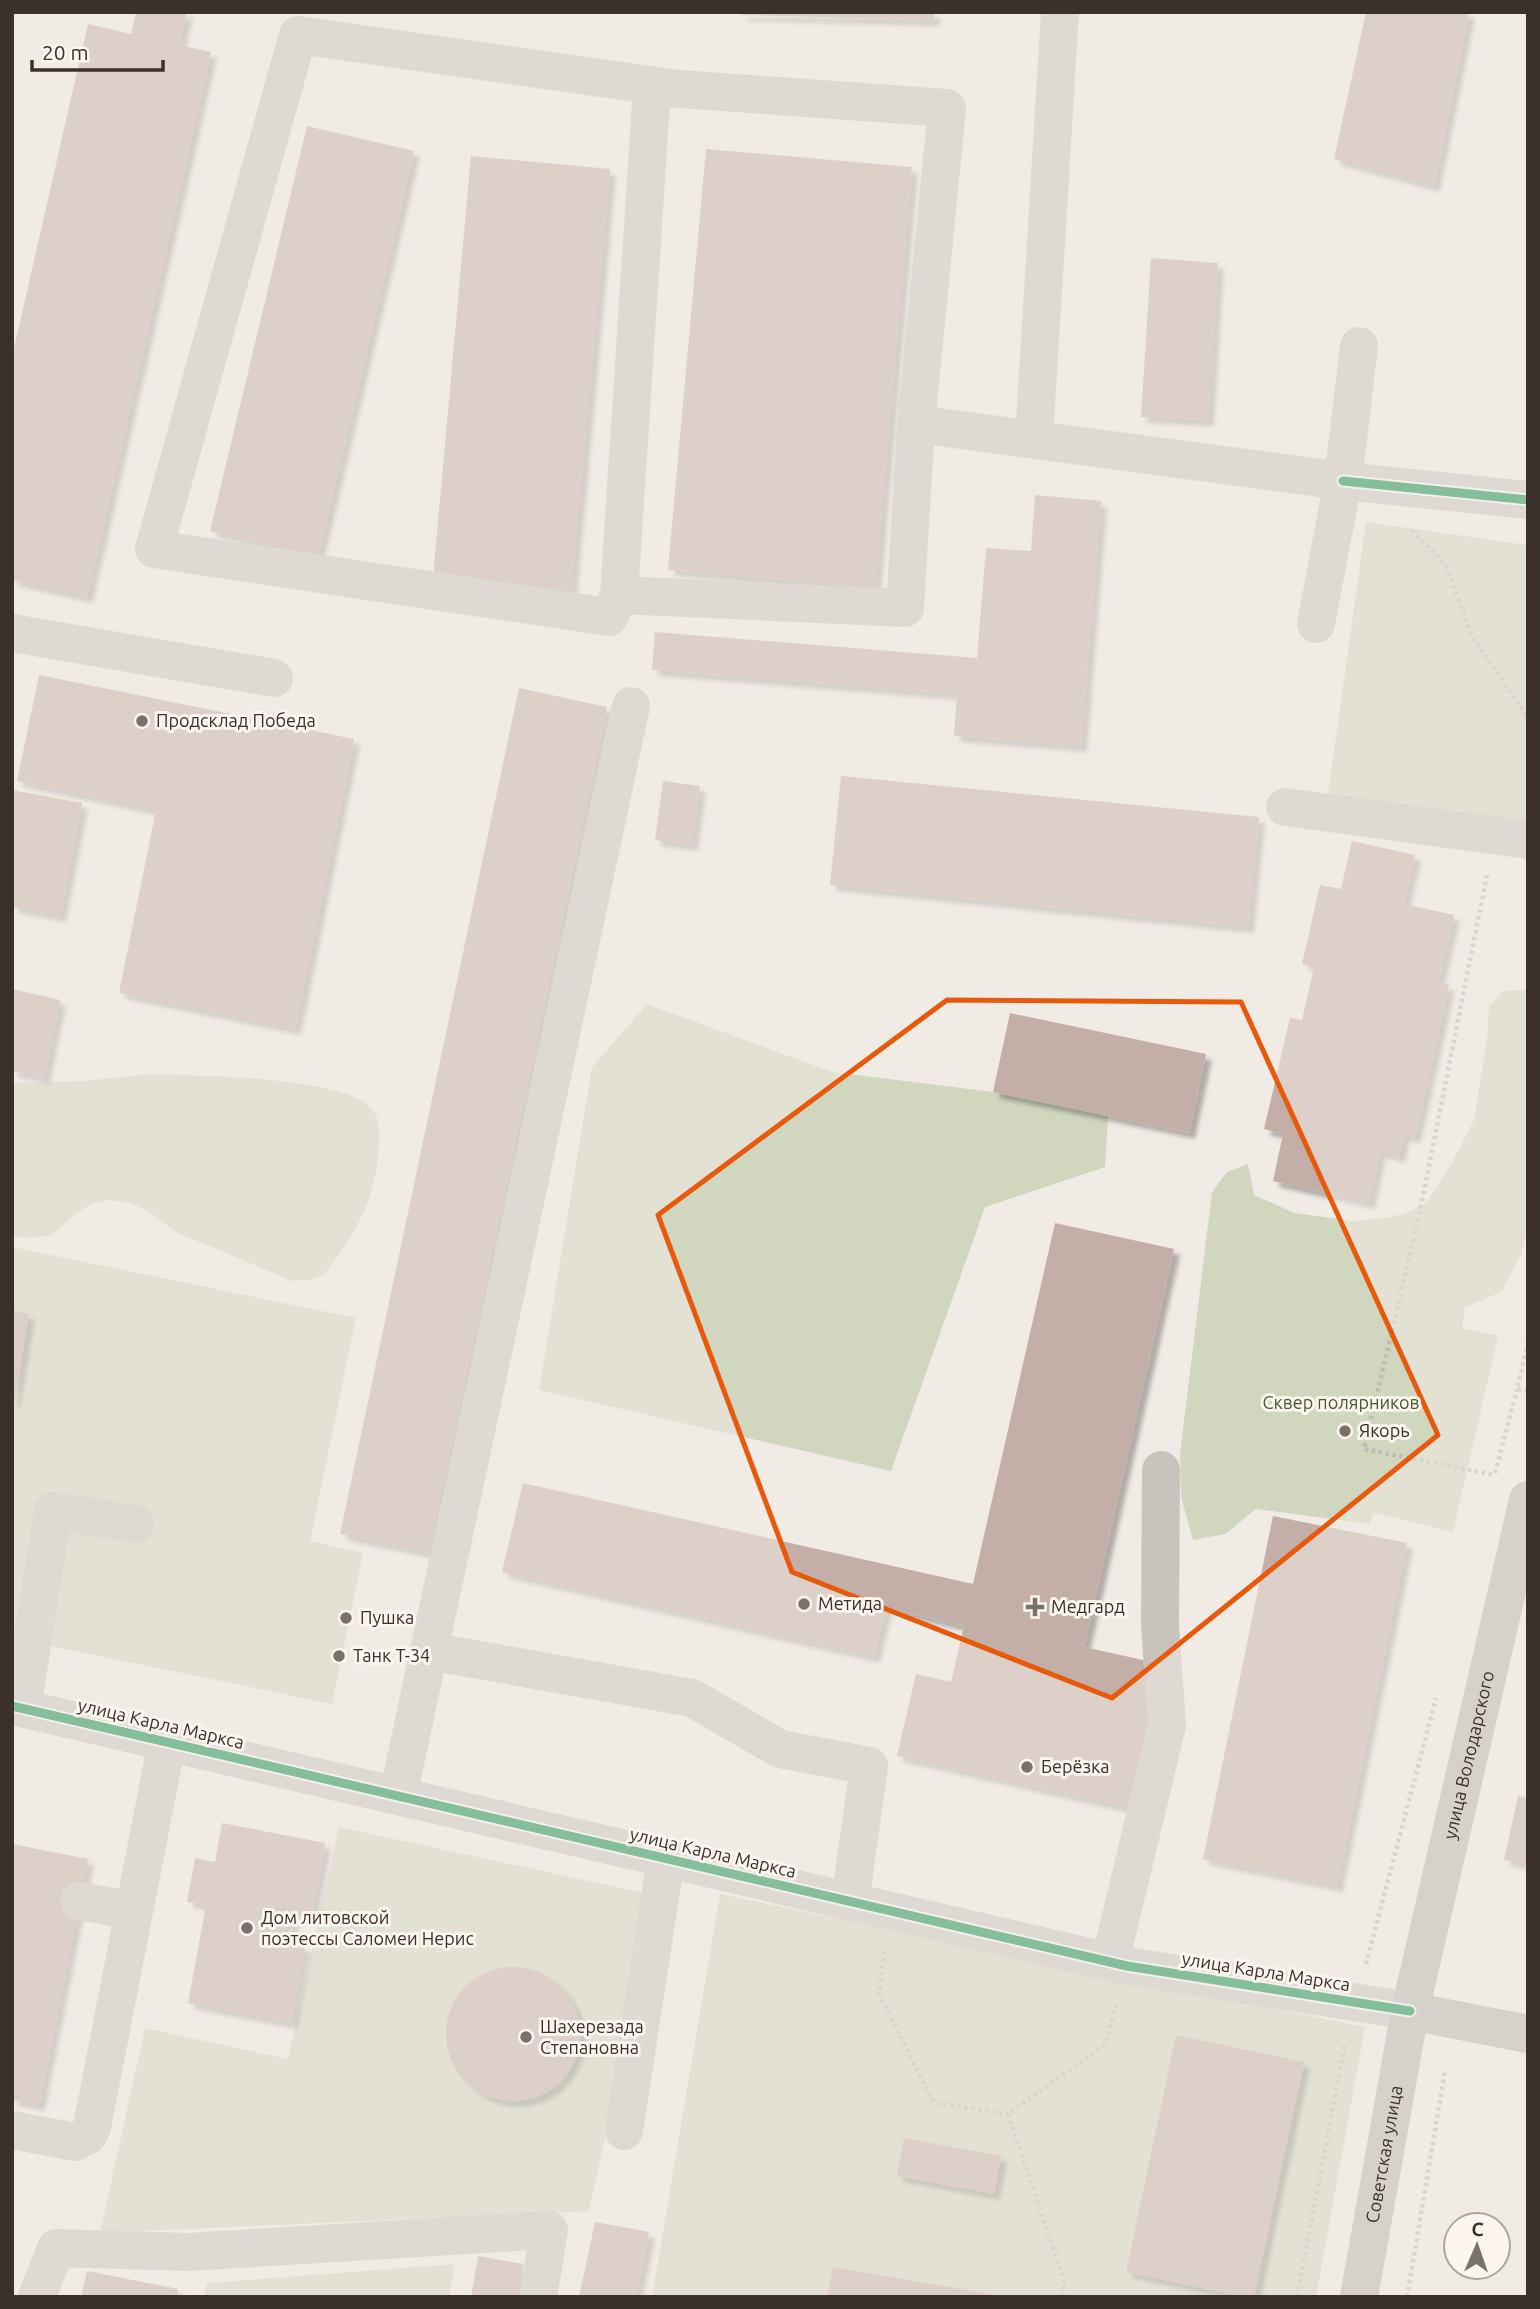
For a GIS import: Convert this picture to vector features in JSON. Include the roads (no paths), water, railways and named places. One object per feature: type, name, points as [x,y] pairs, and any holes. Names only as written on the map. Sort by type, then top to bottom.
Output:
[{"type":"main road","name":"улица Володарского","points":[[1410,2011],[1528,1500]]},
{"type":"main road","name":"улица Карла Маркса","points":[[1410,2011],[1528,2034]]},
{"type":"main road","name":"Советская улица","points":[[1359,2297],[1410,2011]]},
{"type":"street","points":[[1034,439],[1060,12]]},
{"type":"street","points":[[619,595],[905,608],[916,424],[947,108],[652,87],[619,595],[609,617],[153,548],[298,35],[671,88]]},
{"type":"street","points":[[1317,624],[1343,481],[1359,346]]},
{"type":"street","points":[[916,424],[1343,481],[1528,500]]},
{"type":"street","points":[[12,634],[274,678]]},
{"type":"street","points":[[398,1796],[631,706]]},
{"type":"street","points":[[1285,807],[1511,838]]},
{"type":"street","points":[[1119,1964],[1167,1726],[1160,1625],[1161,1470]]},
{"type":"street","points":[[17,1707],[53,1511],[135,1524]]},
{"type":"street","points":[[429,1651],[692,1698],[780,1749],[869,1766],[850,1902]]},
{"type":"street","name":"улица Карла Маркса","points":[[17,1707],[1119,1964],[1410,2011]]},
{"type":"street","points":[[12,2130],[75,2142],[88,2135],[92,2127],[167,1742]]},
{"type":"street","points":[[624,2131],[666,1858]]},
{"type":"street","points":[[79,1901],[134,1911]]},
{"type":"street","points":[[37,2297],[56,2248],[189,2252],[549,2230],[538,2297]]},
{"type":"place","name":"Продсклад Победа","points":[[142,721]]},
{"type":"place","name":"Якорь","points":[[1345,1431]]},
{"type":"place","name":"Метида","points":[[804,1604]]},
{"type":"place","name":"Медгард","points":[[1035,1607]]},
{"type":"place","name":"Пушка","points":[[346,1618]]},
{"type":"place","name":"Танк Т-34","points":[[339,1656]]},
{"type":"place","name":"Берёзка","points":[[1027,1767]]},
{"type":"place","name":"Дом литовской поэтессы Саломеи Нерис","points":[[247,1928]]},
{"type":"place","name":"Шахерезада Степановна","points":[[526,2037]]},
{"type":"park label","name":"Сквер полярников","points":[[1341,1403]]}]
